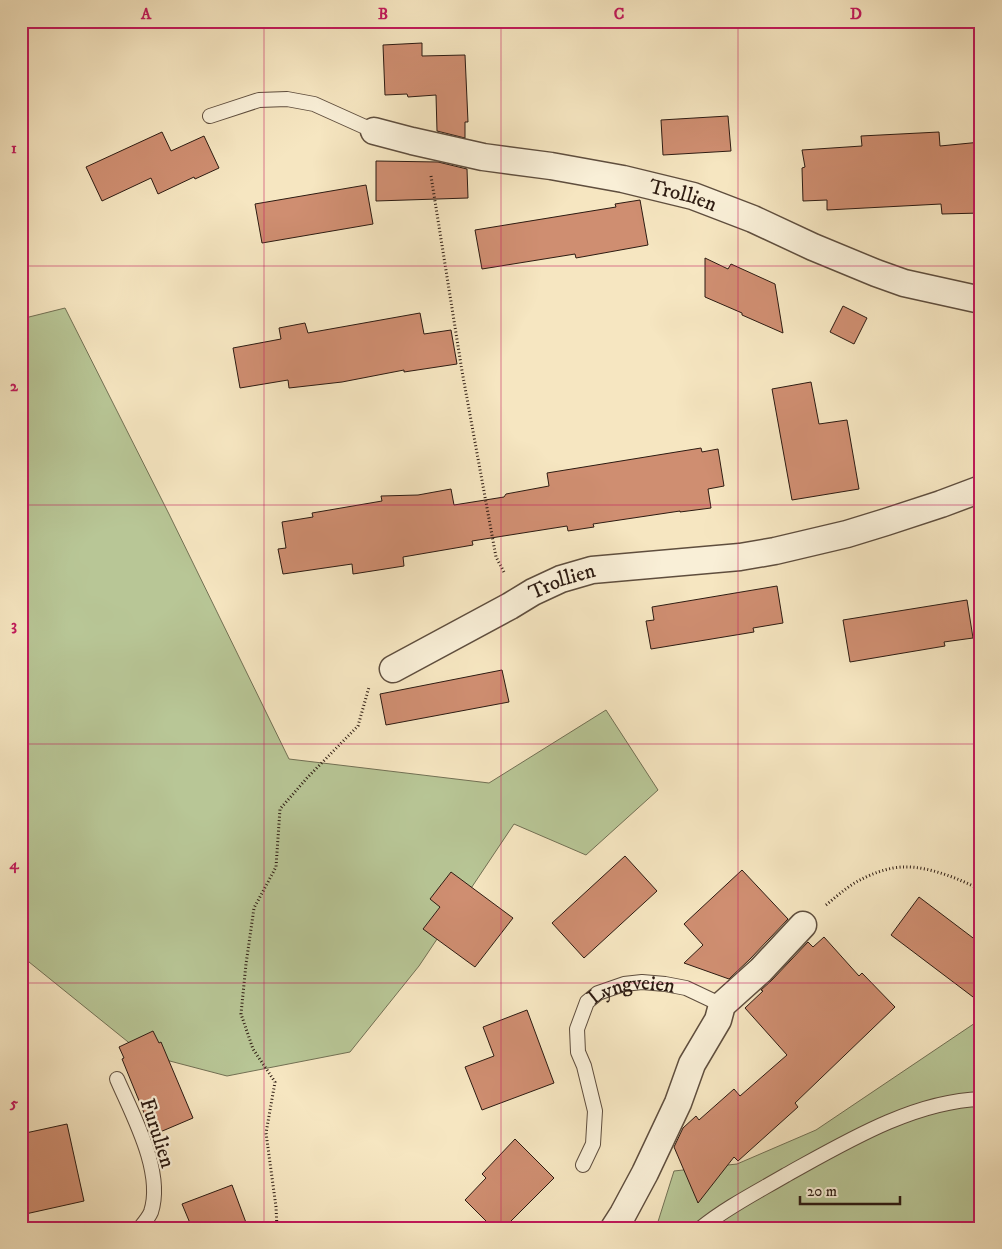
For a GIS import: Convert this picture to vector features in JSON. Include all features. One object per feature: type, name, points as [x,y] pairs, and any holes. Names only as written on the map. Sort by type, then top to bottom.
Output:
[{"type":"street","name":"Trollien","points":[[374,130],[482,157],[551,166],[623,179],[693,196],[753,219],[813,247],[876,273],[904,283],[981,300]]},
{"type":"street","name":"Trollien","points":[[393,669],[533,592],[561,579],[592,570],[740,557],[775,551],[847,534],[981,489]]},
{"type":"street","points":[[614,1228],[624,1214],[645,1173],[678,1103],[692,1064],[718,1020],[722,1005],[761,970],[803,925]]},
{"type":"lane","points":[[210,116],[258,100],[287,99],[314,104],[374,130]]},
{"type":"lane","name":"Lyngveien","points":[[583,1165],[593,1144],[595,1111],[584,1066],[578,1052],[577,1029],[588,1002],[598,993],[624,984],[642,982],[686,988],[722,1005]]},
{"type":"lane","name":"Furulien","points":[[117,1079],[139,1128],[152,1168],[154,1201],[150,1214],[140,1228]]},
{"type":"lane","points":[[701,1228],[744,1199],[874,1129],[923,1108],[964,1099],[981,1099]]},
{"type":"path","points":[[424,143],[462,371],[496,558]]},
{"type":"path","points":[[277,1228],[266,1133],[275,1082],[253,1049],[241,1014],[254,908],[276,867],[280,809],[307,778],[358,726],[370,684],[393,669]]},
{"type":"path","points":[[803,925],[859,880],[898,867],[906,866],[941,873],[981,890]]},
{"type":"green space","points":[[65,308],[169,514],[289,759],[489,783],[606,710],[658,790],[586,855],[514,824],[419,966],[350,1052],[227,1076],[143,1054],[29,962],[21,951],[21,319]]},
{"type":"green space","points":[[981,1019],[981,1228],[656,1228],[674,1171],[737,1164],[816,1130]]},
{"type":"building","points":[[422,43],[422,56],[465,55],[468,122],[465,122],[465,138],[437,131],[436,95],[408,97],[407,94],[385,95],[383,45]]},
{"type":"building","points":[[728,116],[731,151],[663,155],[661,120]]},
{"type":"building","points":[[162,132],[171,151],[204,136],[219,168],[195,179],[194,177],[158,194],[151,178],[102,201],[86,167]]},
{"type":"building","points":[[939,132],[940,146],[981,142],[981,213],[942,214],[941,204],[827,210],[827,200],[803,201],[802,168],[805,167],[802,150],[862,146],[861,136]]},
{"type":"building","points":[[376,161],[438,162],[467,169],[468,198],[376,201]]},
{"type":"building","points":[[366,185],[373,224],[262,243],[255,204]]},
{"type":"building","points":[[640,200],[648,245],[576,258],[575,254],[482,269],[475,230],[616,207],[615,204]]},
{"type":"building","points":[[705,258],[728,269],[731,264],[775,284],[783,333],[705,297]]},
{"type":"building","points":[[843,306],[867,318],[854,344],[830,332]]},
{"type":"building","points":[[420,313],[424,334],[451,330],[457,364],[404,372],[404,370],[342,382],[289,388],[288,380],[240,388],[233,348],[281,339],[279,328],[305,323],[308,333]]},
{"type":"building","points":[[811,382],[819,424],[847,420],[859,489],[792,500],[772,389]]},
{"type":"building","points":[[701,448],[702,452],[718,449],[724,486],[708,489],[711,508],[593,524],[594,527],[568,531],[567,526],[472,541],[473,545],[403,557],[404,566],[353,574],[352,564],[283,574],[278,549],[286,548],[282,522],[313,517],[312,513],[382,501],[381,496],[418,495],[451,489],[454,505],[504,497],[506,494],[549,486],[547,473]]},
{"type":"building","points":[[777,586],[783,623],[753,628],[754,632],[651,649],[646,621],[654,620],[652,607]]},
{"type":"building","points":[[967,600],[973,638],[944,642],[945,646],[850,662],[843,620]]},
{"type":"building","points":[[502,670],[509,702],[386,725],[380,694]]},
{"type":"building","points":[[625,856],[657,891],[584,958],[552,923]]},
{"type":"building","points":[[742,870],[788,919],[729,979],[684,963],[703,945],[684,924]]},
{"type":"building","points":[[451,872],[513,918],[475,967],[423,929],[440,907],[430,899]]},
{"type":"building","points":[[919,897],[981,944],[981,1003],[891,935]]},
{"type":"building","points":[[824,937],[859,976],[862,973],[895,1007],[795,1103],[798,1107],[738,1161],[734,1157],[698,1203],[674,1147],[683,1128],[696,1116],[699,1120],[734,1089],[740,1096],[787,1055],[745,1008],[808,942],[813,947]]},
{"type":"building","points":[[527,1010],[554,1083],[482,1110],[465,1067],[494,1056],[483,1027]]},
{"type":"building","points":[[153,1031],[159,1043],[161,1042],[193,1118],[153,1135],[122,1059],[124,1058],[119,1047]]},
{"type":"building","points":[[67,1124],[84,1201],[21,1215],[21,1134]]},
{"type":"building","points":[[515,1139],[554,1178],[504,1228],[493,1228],[465,1200],[486,1178],[482,1174]]},
{"type":"building","points":[[232,1185],[248,1228],[192,1228],[182,1204]]}]
